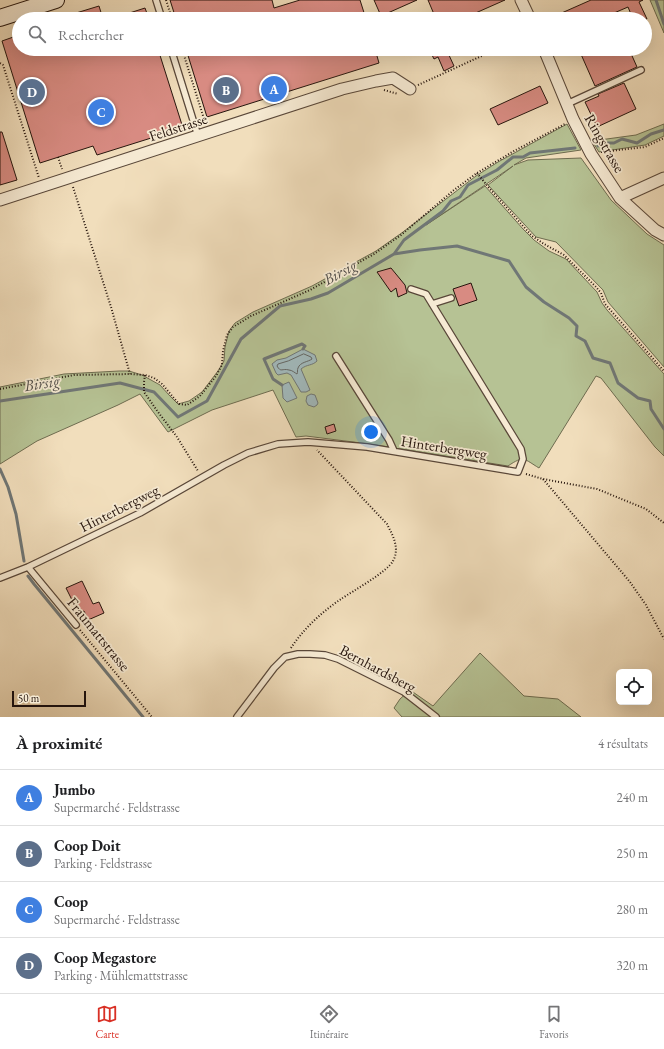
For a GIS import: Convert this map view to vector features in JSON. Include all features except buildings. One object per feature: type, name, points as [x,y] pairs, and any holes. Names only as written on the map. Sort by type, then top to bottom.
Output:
[{"type":"main road","points":[[19,12],[56,0]]},
{"type":"main road","points":[[0,18],[12,14]]},
{"type":"street","points":[[521,0],[527,12]]},
{"type":"street","name":"Ringstrasse","points":[[547,56],[567,104],[591,154],[620,198],[654,230],[664,236]]},
{"type":"street","name":"Feldstrasse","points":[[0,200],[342,89],[393,78],[410,89]]},
{"type":"street","points":[[620,198],[664,178]]},
{"type":"lane","points":[[156,0],[160,12]]},
{"type":"lane","points":[[174,56],[204,135]]},
{"type":"lane","points":[[567,104],[641,70]]},
{"type":"lane","points":[[411,289],[426,294],[521,449],[523,458],[518,472]]},
{"type":"lane","points":[[432,304],[451,298]]},
{"type":"lane","points":[[336,356],[389,440],[394,451]]},
{"type":"lane","name":"Hinterbergweg","points":[[0,578],[140,513],[202,477],[248,453],[278,444],[308,442],[367,447],[518,472]]},
{"type":"lane","name":"Fraumattstrasse","points":[[28,566],[76,625]]},
{"type":"lane","name":"Bernhardsberg","points":[[285,657],[298,654],[310,654],[338,658],[404,692],[437,716]]},
{"type":"lane","points":[[237,717],[274,668],[285,657]]},
{"type":"path","points":[[166,0],[170,12]]},
{"type":"path","points":[[184,56],[204,135]]},
{"type":"path","points":[[410,89],[482,56]]},
{"type":"path","points":[[0,63],[3,65],[42,186]]},
{"type":"path","points":[[0,390],[74,375],[145,375],[154,378],[162,384],[179,404],[187,405],[200,396],[216,376],[222,365],[223,351],[227,335],[233,327],[251,316],[310,290],[374,254],[401,235],[454,190],[478,173],[514,151],[574,119]]},
{"type":"path","points":[[591,154],[646,147],[664,138]]},
{"type":"path","points":[[478,173],[490,189],[532,236],[564,255],[596,287],[601,293],[605,304],[664,371]]},
{"type":"path","points":[[70,178],[111,306],[130,374]]},
{"type":"path","points":[[145,375],[144,392],[177,437],[202,477]]},
{"type":"path","points":[[285,657],[295,641],[310,624],[339,600],[386,569],[393,562],[396,553],[394,537],[387,524],[308,442]]},
{"type":"path","points":[[518,472],[543,479],[597,489],[646,510],[664,523]]},
{"type":"path","points":[[543,479],[630,582],[646,605],[664,639]]},
{"type":"path","name":"Fraumattstrasse","points":[[76,625],[152,717]]},
{"type":"green space","points":[[650,0],[664,0],[664,33]]},
{"type":"green space","points":[[567,124],[581,150],[526,158],[514,165],[528,160],[581,158],[611,200],[647,234],[664,245],[664,367],[608,302],[603,290],[556,242],[536,237],[488,185],[513,166],[426,225],[485,186],[534,240],[549,251],[566,259],[597,292],[607,310],[664,374],[664,456],[655,447],[601,378],[596,376],[539,468],[521,459],[508,466],[369,444],[306,436],[296,437],[273,390],[212,410],[168,432],[140,394],[37,441],[0,464],[0,387],[64,374],[129,371],[142,375],[160,385],[178,404],[189,401],[202,392],[224,361],[225,347],[229,331],[235,323],[253,312],[312,286],[376,251],[476,176],[498,162]]},
{"type":"green space","points":[[664,124],[664,136],[645,145],[599,152],[592,141],[636,135]]},
{"type":"green space","points":[[480,653],[524,696],[558,699],[581,717],[402,717],[394,708],[400,699],[410,690],[433,706]]},
{"type":"water","points":[[303,349],[315,355],[317,361],[301,369],[310,390],[306,392],[301,392],[291,375],[287,373],[278,375],[272,364],[277,360],[286,358]]},
{"type":"water","points":[[289,382],[297,398],[287,402],[283,398],[282,385]]},
{"type":"water","points":[[311,394],[315,395],[318,403],[314,407],[308,405],[306,401],[307,396]]},
{"type":"waterway","points":[[656,0],[664,24]]},
{"type":"waterway","points":[[598,146],[603,143],[614,143],[622,139],[637,143],[651,134],[664,130]]},
{"type":"waterway","points":[[394,254],[404,240],[443,211],[451,201],[460,197],[468,185],[497,170],[513,157],[523,157],[530,153],[575,148]]},
{"type":"waterway","name":"Birsig","points":[[0,401],[120,383],[154,392],[178,417],[207,401],[241,339],[280,306],[311,299],[328,293],[394,254],[457,246],[509,261],[526,287],[544,302],[569,318],[577,326],[576,336],[585,341],[593,358],[610,363],[618,383],[638,398],[650,401],[651,409],[664,429]]},
{"type":"waterway","points":[[282,385],[273,379],[264,359],[302,344],[305,346],[303,349]]},
{"type":"waterway","points":[[0,469],[8,487],[16,514],[24,561]]},
{"type":"waterway","points":[[28,576],[143,717]]},
{"type":"place","name":"Jumbo","points":[[274,89]]},
{"type":"place","name":"Coop Doit","points":[[226,90]]},
{"type":"place","name":"Coop Megastore","points":[[32,92]]},
{"type":"place","name":"Coop","points":[[101,112]]}]
